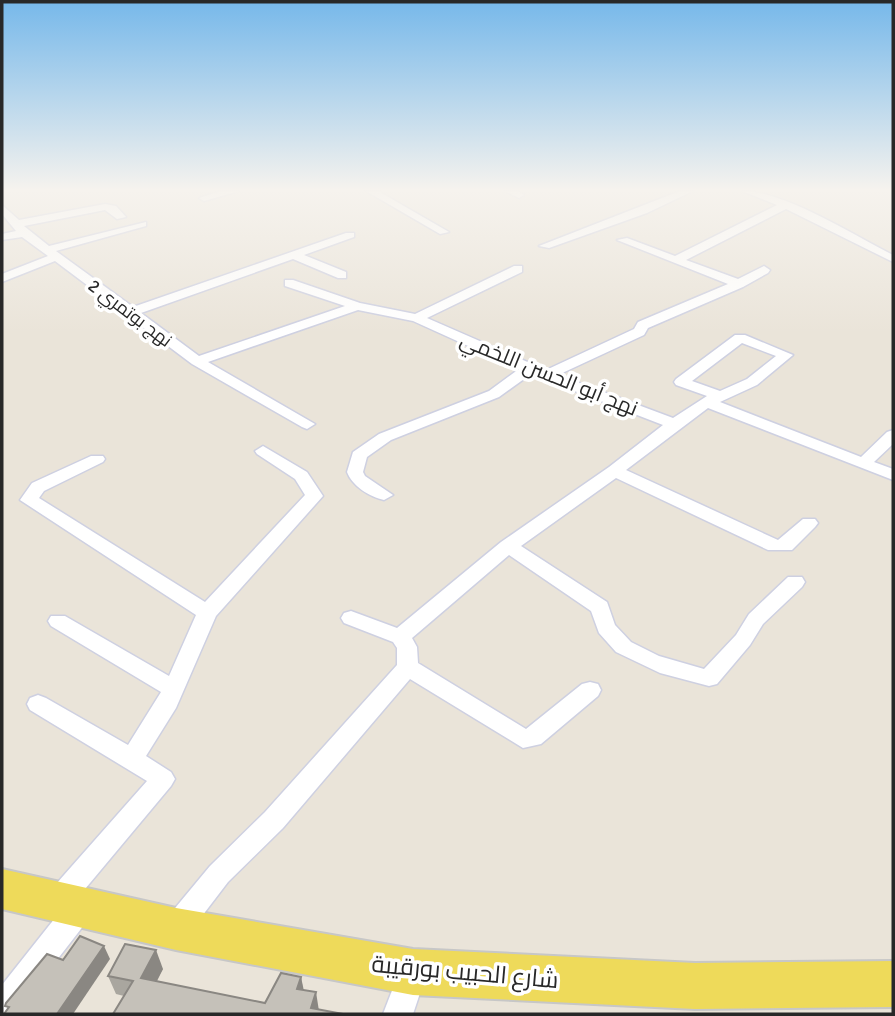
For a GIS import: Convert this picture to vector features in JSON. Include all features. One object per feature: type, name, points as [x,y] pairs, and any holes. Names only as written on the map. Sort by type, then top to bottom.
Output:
[{"type":"main road","name":"شارع الحبيب بورقيبة","points":[[2,889],[176,929],[413,972],[695,986],[893,984]]},
{"type":"street","name":"نهج بوتمري 2","points":[[33,238],[129,313],[197,361],[307,424]]},
{"type":"street","points":[[2,278],[52,253],[97,238]]},
{"type":"street","points":[[129,313],[343,238]]},
{"type":"street","points":[[545,246],[566,238]]},
{"type":"street","points":[[676,260],[719,238]]},
{"type":"street","points":[[852,238],[893,259]]},
{"type":"street","points":[[623,240],[739,284]]},
{"type":"street","points":[[294,255],[342,275]]},
{"type":"street","points":[[417,318],[518,270]]},
{"type":"street","points":[[546,375],[639,332],[643,325],[739,284],[764,270]]},
{"type":"street","name":"نهج أبو الحسن اللخمي","points":[[289,283],[357,306],[417,318],[546,375],[674,424]]},
{"type":"street","points":[[197,361],[357,306]]},
{"type":"street","points":[[400,637],[508,546],[615,471],[674,424],[714,399],[752,382],[786,355],[740,338],[681,382],[714,399],[893,475]]},
{"type":"street","points":[[384,495],[358,479],[355,472],[359,455],[385,437],[494,394],[530,368]]},
{"type":"street","points":[[864,463],[893,435]]},
{"type":"street","points":[[131,758],[143,745],[173,688],[207,613],[314,496],[301,476],[263,451]]},
{"type":"street","points":[[97,459],[38,487],[29,500],[207,613]]},
{"type":"street","points":[[615,471],[775,546],[785,546],[809,523]]},
{"type":"street","points":[[508,546],[600,607],[606,630],[626,650],[690,675],[709,678],[743,640],[756,619],[794,582]]},
{"type":"street","points":[[176,929],[219,874],[274,820],[408,667],[407,647],[400,637],[351,618]]},
{"type":"street","points":[[58,621],[173,688]]},
{"type":"street","points":[[408,667],[523,739],[533,737],[590,690]]},
{"type":"street","points":[[2,1008],[70,904],[163,779],[38,704]]},
{"type":"street","points":[[398,1014],[413,972]]},
{"type":"building","points":[[80,936],[104,946],[57,1014],[4,1014],[9,1007],[5,1006],[6,1003],[47,954],[63,960]]},
{"type":"building","points":[[125,944],[156,950],[141,978],[265,1003],[281,973],[301,977],[297,989],[316,992],[311,1008],[343,1014],[113,1014],[133,981],[108,976]]}]
